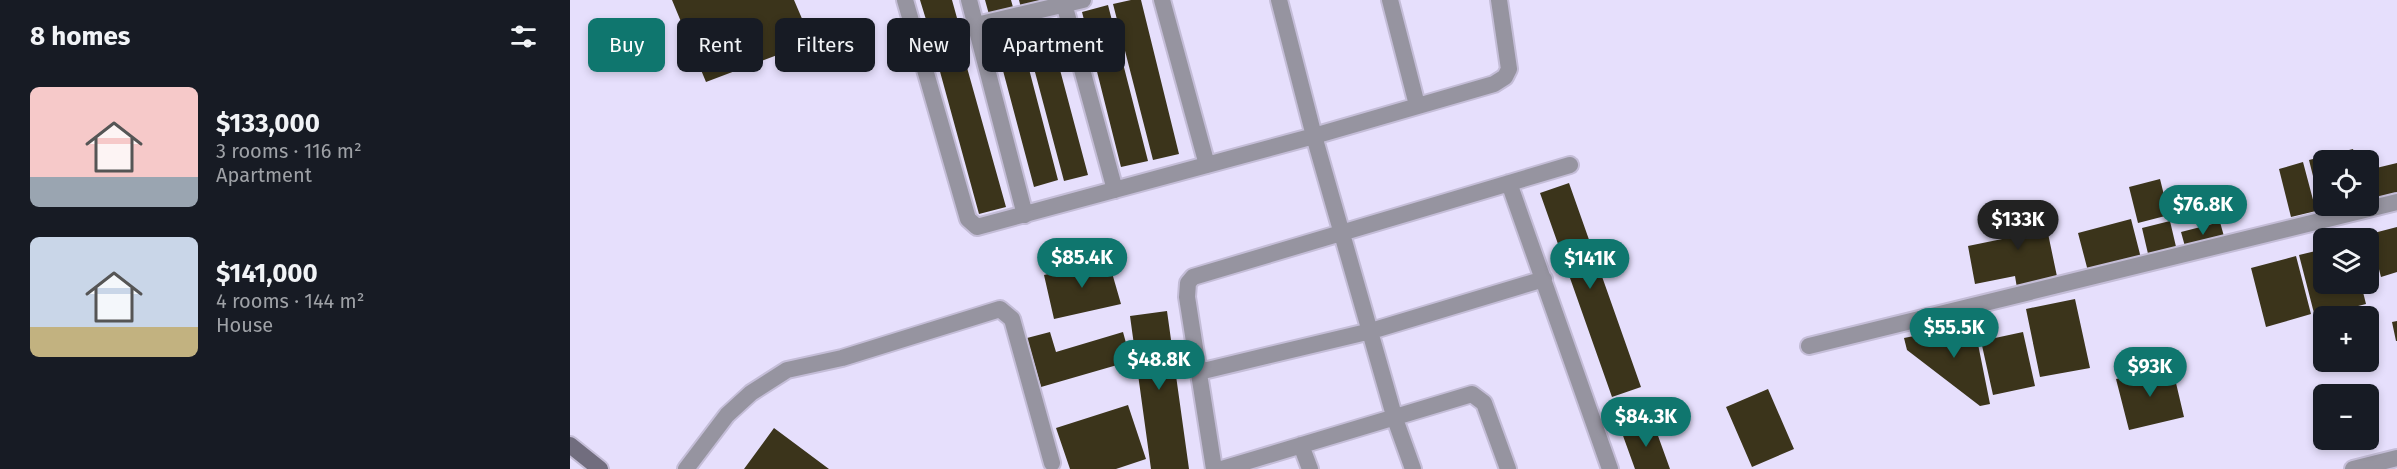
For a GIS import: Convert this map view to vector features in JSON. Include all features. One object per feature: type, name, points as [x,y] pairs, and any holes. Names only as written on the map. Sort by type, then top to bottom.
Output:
[{"type":"main road","points":[[570,445],[600,469]]},
{"type":"street","points":[[905,0],[911,18]]},
{"type":"street","points":[[969,0],[1024,215]]},
{"type":"street","points":[[970,26],[1063,2],[1083,0]]},
{"type":"street","points":[[1162,0],[1207,165]]},
{"type":"street","points":[[1279,0],[1314,136],[1344,231],[1395,419],[1413,469]]},
{"type":"street","points":[[1390,0],[1417,105]]},
{"type":"street","points":[[926,72],[968,219],[977,227],[1478,89],[1505,77],[1509,69],[1499,0]]},
{"type":"street","points":[[1063,2],[1115,190]]},
{"type":"street","points":[[1214,469],[1187,297],[1188,283],[1193,277],[1570,165]]},
{"type":"street","points":[[1509,183],[1610,469]]},
{"type":"street","points":[[1809,346],[2397,202]]},
{"type":"street","points":[[1199,372],[1371,330],[1544,279]]},
{"type":"street","points":[[686,469],[727,415],[751,393],[787,370],[842,358],[1000,309],[1012,319],[1052,463]]},
{"type":"street","points":[[1222,469],[1395,419],[1472,394],[1478,396],[1484,403],[1508,469]]},
{"type":"street","points":[[1301,445],[1310,469]]},
{"type":"street","points":[[2353,469],[2397,458]]},
{"type":"building","points":[[672,0],[794,0],[802,18],[775,18],[775,56],[763,60],[763,18],[679,18]]},
{"type":"building","points":[[920,0],[952,0],[957,18],[926,18]]},
{"type":"building","points":[[985,0],[1011,0],[1014,11],[990,18]]},
{"type":"building","points":[[1019,0],[1045,0],[1046,2],[1021,8]]},
{"type":"building","points":[[1141,0],[1179,154],[1153,160],[1125,51],[1125,18],[1117,18],[1113,4]]},
{"type":"building","points":[[1108,5],[1111,18],[1084,18],[1082,12]]},
{"type":"building","points":[[1125,71],[1148,161],[1121,167],[1097,72]]},
{"type":"building","points":[[702,72],[732,72],[706,82]]},
{"type":"building","points":[[940,72],[968,72],[1006,207],[979,214]]},
{"type":"building","points":[[1003,72],[1030,72],[1058,180],[1034,187]]},
{"type":"building","points":[[1035,72],[1061,72],[1088,175],[1064,181]]},
{"type":"building","points":[[2313,159],[2313,176],[2309,160]]},
{"type":"building","points":[[2303,162],[2313,200],[2313,212],[2291,217],[2279,169]]},
{"type":"building","points":[[2397,163],[2397,196],[2379,201],[2379,167]]},
{"type":"building","points":[[2160,179],[2169,215],[2138,223],[2129,187]]},
{"type":"building","points":[[1569,183],[1641,387],[1612,397],[1540,193]]},
{"type":"building","points":[[2041,200],[2059,286],[2018,294],[2015,276],[1975,284],[1968,246],[2007,238],[2001,208]]},
{"type":"building","points":[[2131,219],[2142,262],[2089,275],[2078,233]]},
{"type":"building","points":[[2170,221],[2177,251],[2149,258],[2142,228]]},
{"type":"building","points":[[2220,222],[2225,240],[2186,250],[2181,232]]},
{"type":"building","points":[[2397,227],[2397,272],[2381,277],[2379,269],[2379,232]]},
{"type":"building","points":[[2313,252],[2313,294],[2364,294],[2366,304],[2313,306],[2313,309],[2299,255]]},
{"type":"building","points":[[2296,256],[2311,314],[2266,327],[2251,268]]},
{"type":"building","points":[[1108,259],[1121,304],[1054,319],[1044,275]]},
{"type":"building","points":[[2075,299],[2090,368],[2040,377],[2026,309]]},
{"type":"building","points":[[1167,311],[1189,469],[1151,469],[1130,316]]},
{"type":"building","points":[[2397,321],[2397,341],[2396,341],[2392,322]]},
{"type":"building","points":[[1974,324],[1990,404],[1980,406],[1907,350],[1904,338]]},
{"type":"building","points":[[1050,332],[1056,352],[1123,332],[1131,361],[1041,387],[1027,338]]},
{"type":"building","points":[[2023,332],[2035,386],[1993,395],[1981,341]]},
{"type":"building","points":[[2172,366],[2184,417],[2129,430],[2116,379]]},
{"type":"building","points":[[1768,389],[1794,449],[1752,467],[1726,407]]},
{"type":"building","points":[[1128,405],[1146,459],[1116,469],[1070,469],[1056,428]]},
{"type":"building","points":[[1653,422],[1670,469],[1635,469],[1622,433]]},
{"type":"building","points":[[774,428],[829,469],[744,469]]}]
